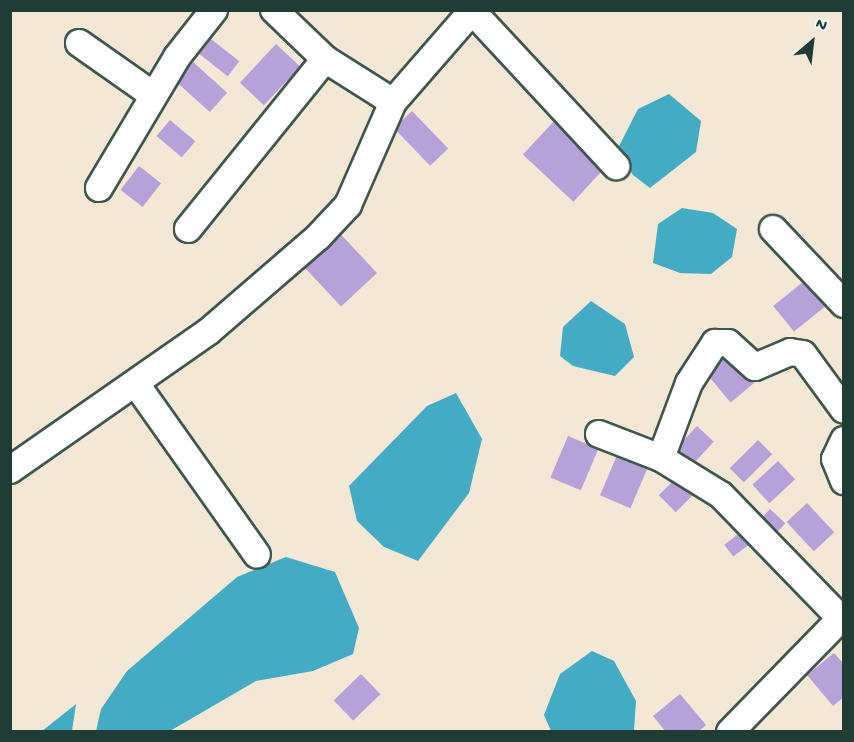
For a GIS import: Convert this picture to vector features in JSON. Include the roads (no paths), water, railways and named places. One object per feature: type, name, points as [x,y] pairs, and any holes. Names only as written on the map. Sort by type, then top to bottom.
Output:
[{"type":"street","points":[[99,188],[153,95],[214,10]]},
{"type":"street","points":[[274,10],[326,58],[393,102]]},
{"type":"street","points":[[10,470],[208,332],[318,237],[348,205],[393,102],[472,11],[616,166]]},
{"type":"street","points":[[79,43],[153,95]]},
{"type":"street","points":[[188,229],[326,58]]},
{"type":"street","points":[[773,229],[843,304]]},
{"type":"street","points":[[661,458],[689,383],[715,343],[728,343],[755,367],[790,352],[803,354],[843,410]]},
{"type":"street","points":[[136,384],[257,555]]},
{"type":"street","points":[[599,434],[661,458],[721,495],[842,616],[730,732]]},
{"type":"street","points":[[843,440],[835,459],[843,481]]},
{"type":"water","points":[[669,94],[701,121],[696,152],[650,188],[633,175],[617,150],[638,109]]},
{"type":"water","points":[[682,208],[713,213],[737,229],[732,257],[711,274],[680,273],[653,263],[658,224]]},
{"type":"water","points":[[591,301],[625,324],[634,357],[615,376],[573,366],[560,356],[563,327]]},
{"type":"water","points":[[456,393],[482,439],[469,493],[418,561],[384,547],[357,521],[349,486],[427,406]]},
{"type":"water","points":[[286,557],[335,572],[359,628],[353,654],[313,671],[256,681],[170,731],[96,731],[101,709],[127,671],[237,577]]},
{"type":"water","points":[[592,651],[614,661],[636,701],[634,731],[551,731],[544,715],[560,674]]},
{"type":"water","points":[[76,704],[72,731],[42,731]]}]
